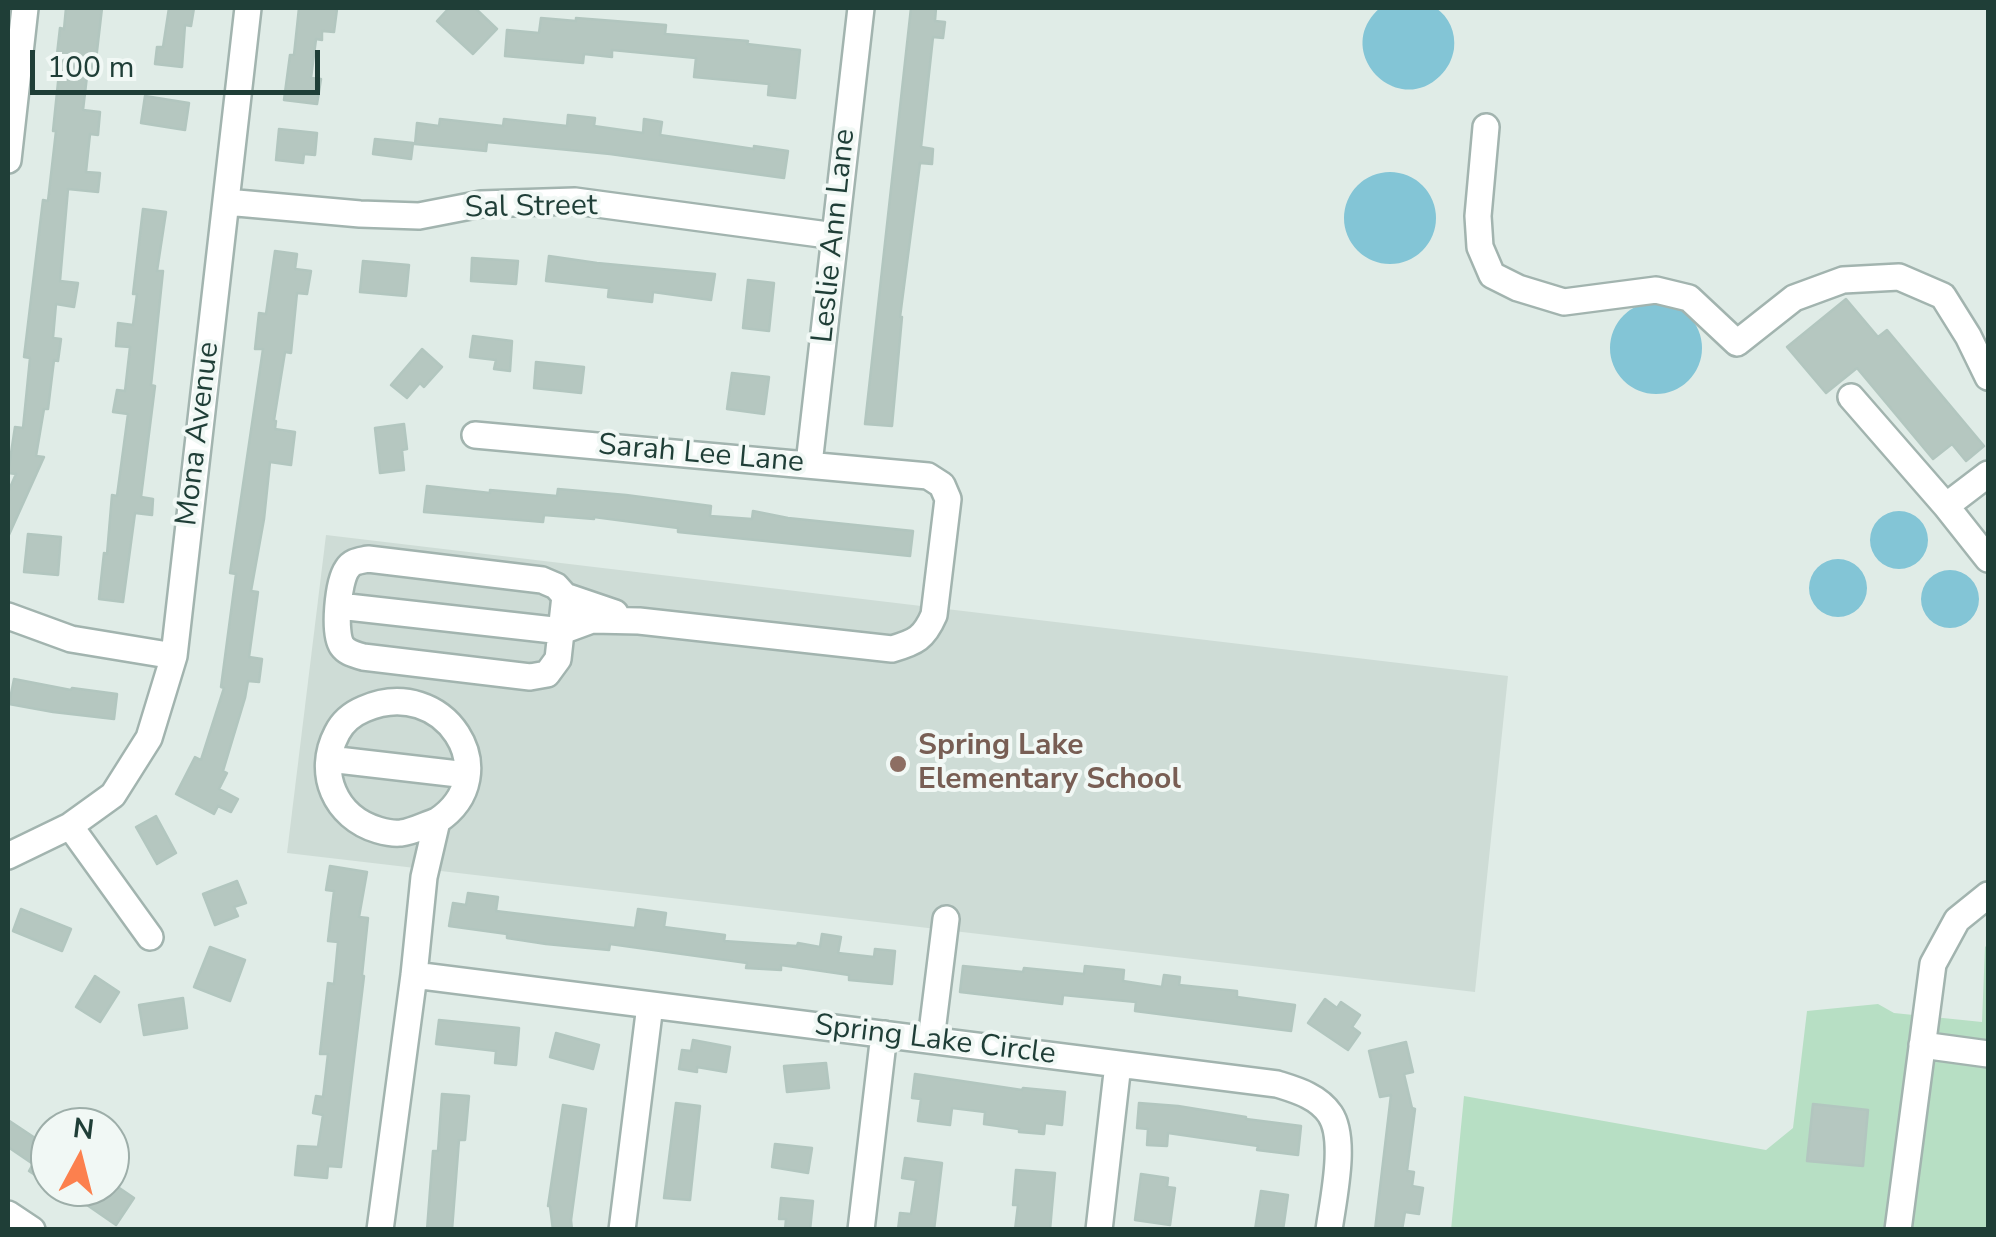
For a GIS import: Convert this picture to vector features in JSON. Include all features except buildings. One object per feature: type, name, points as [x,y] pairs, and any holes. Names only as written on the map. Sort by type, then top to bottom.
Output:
[{"type":"street","points":[[8,160],[25,8]]},
{"type":"street","name":"Mona Avenue","points":[[8,856],[70,826],[113,795],[149,738],[174,656],[248,8]]},
{"type":"street","name":"Leslie Ann Lane","points":[[810,464],[861,8]]},
{"type":"street","points":[[1486,127],[1478,216],[1480,247],[1492,275],[1518,288],[1564,302],[1656,290],[1689,298],[1737,344],[1794,298],[1843,280],[1898,277],[1942,296],[1988,377]]},
{"type":"street","name":"Sal Street","points":[[226,202],[419,216],[482,204],[575,201],[835,236]]},
{"type":"street","points":[[1851,397],[1988,560]]},
{"type":"street","name":"Sarah Lee Lane","points":[[475,435],[928,476],[942,485],[948,499],[934,615],[927,632],[912,644],[892,650],[639,620]]},
{"type":"street","points":[[1946,506],[1988,474]]},
{"type":"street","points":[[565,596],[558,659],[547,674],[530,677],[362,657],[348,652],[339,643],[336,630],[345,570],[354,561],[368,560],[542,580],[556,586],[565,596],[639,620]]},
{"type":"street","points":[[338,606],[562,632],[592,620],[639,620]]},
{"type":"street","points":[[8,616],[71,639],[174,656]]},
{"type":"street","points":[[396,700],[439,713],[456,729],[466,758],[466,776],[462,794],[449,813],[400,834],[367,826],[346,813],[330,781],[329,759],[338,729],[346,719],[378,703],[396,700]]},
{"type":"street","points":[[329,759],[466,776]]},
{"type":"street","points":[[380,1230],[424,878],[437,821]]},
{"type":"street","points":[[70,826],[150,937]]},
{"type":"street","points":[[388,832],[416,856],[424,878]]},
{"type":"street","points":[[1898,1230],[1933,964],[1957,920],[1988,894]]},
{"type":"street","points":[[932,1040],[946,919]]},
{"type":"street","name":"Spring Lake Circle","points":[[414,976],[1277,1084],[1310,1095],[1332,1115],[1340,1150],[1329,1230]]},
{"type":"street","points":[[622,1230],[650,1005]]},
{"type":"street","points":[[861,1230],[884,1034]]},
{"type":"street","points":[[1922,1045],[1988,1054]]},
{"type":"street","points":[[1099,1230],[1118,1064]]},
{"type":"street","points":[[8,1214],[32,1230]]},
{"type":"shaded area","name":"Spring Lake Elementary School","points":[[326,535],[1508,676],[1475,992],[287,853]]},
{"type":"green space","points":[[1988,944],[1988,1229],[1451,1230],[1464,1096],[1766,1150],[1793,1128],[1807,1011],[1878,1004],[1894,1013],[1982,1022]]},
{"type":"water","points":[[1380,8],[1436,8],[1445,16],[1453,31],[1454,49],[1440,76],[1423,87],[1405,89],[1375,74],[1366,59],[1363,42],[1367,25]]},
{"type":"water","points":[[1390,172],[1407,176],[1422,186],[1432,201],[1436,218],[1432,235],[1422,250],[1407,260],[1390,264],[1373,260],[1358,250],[1348,235],[1344,218],[1348,201],[1358,186],[1373,176]]},
{"type":"water","points":[[1656,302],[1673,306],[1688,316],[1698,331],[1702,348],[1698,365],[1688,380],[1673,390],[1656,394],[1639,390],[1624,380],[1614,365],[1610,348],[1614,331],[1624,316],[1639,306]]},
{"type":"water","points":[[1899,511],[1919,520],[1928,540],[1919,560],[1899,569],[1879,560],[1870,540],[1879,520]]},
{"type":"water","points":[[1838,559],[1858,568],[1867,588],[1858,608],[1838,617],[1818,608],[1809,588],[1818,568]]},
{"type":"water","points":[[1950,570],[1970,579],[1979,599],[1970,619],[1950,628],[1930,619],[1921,599],[1930,579]]},
{"type":"place","name":"Spring Lake Elementary School","points":[[898,764]]}]
